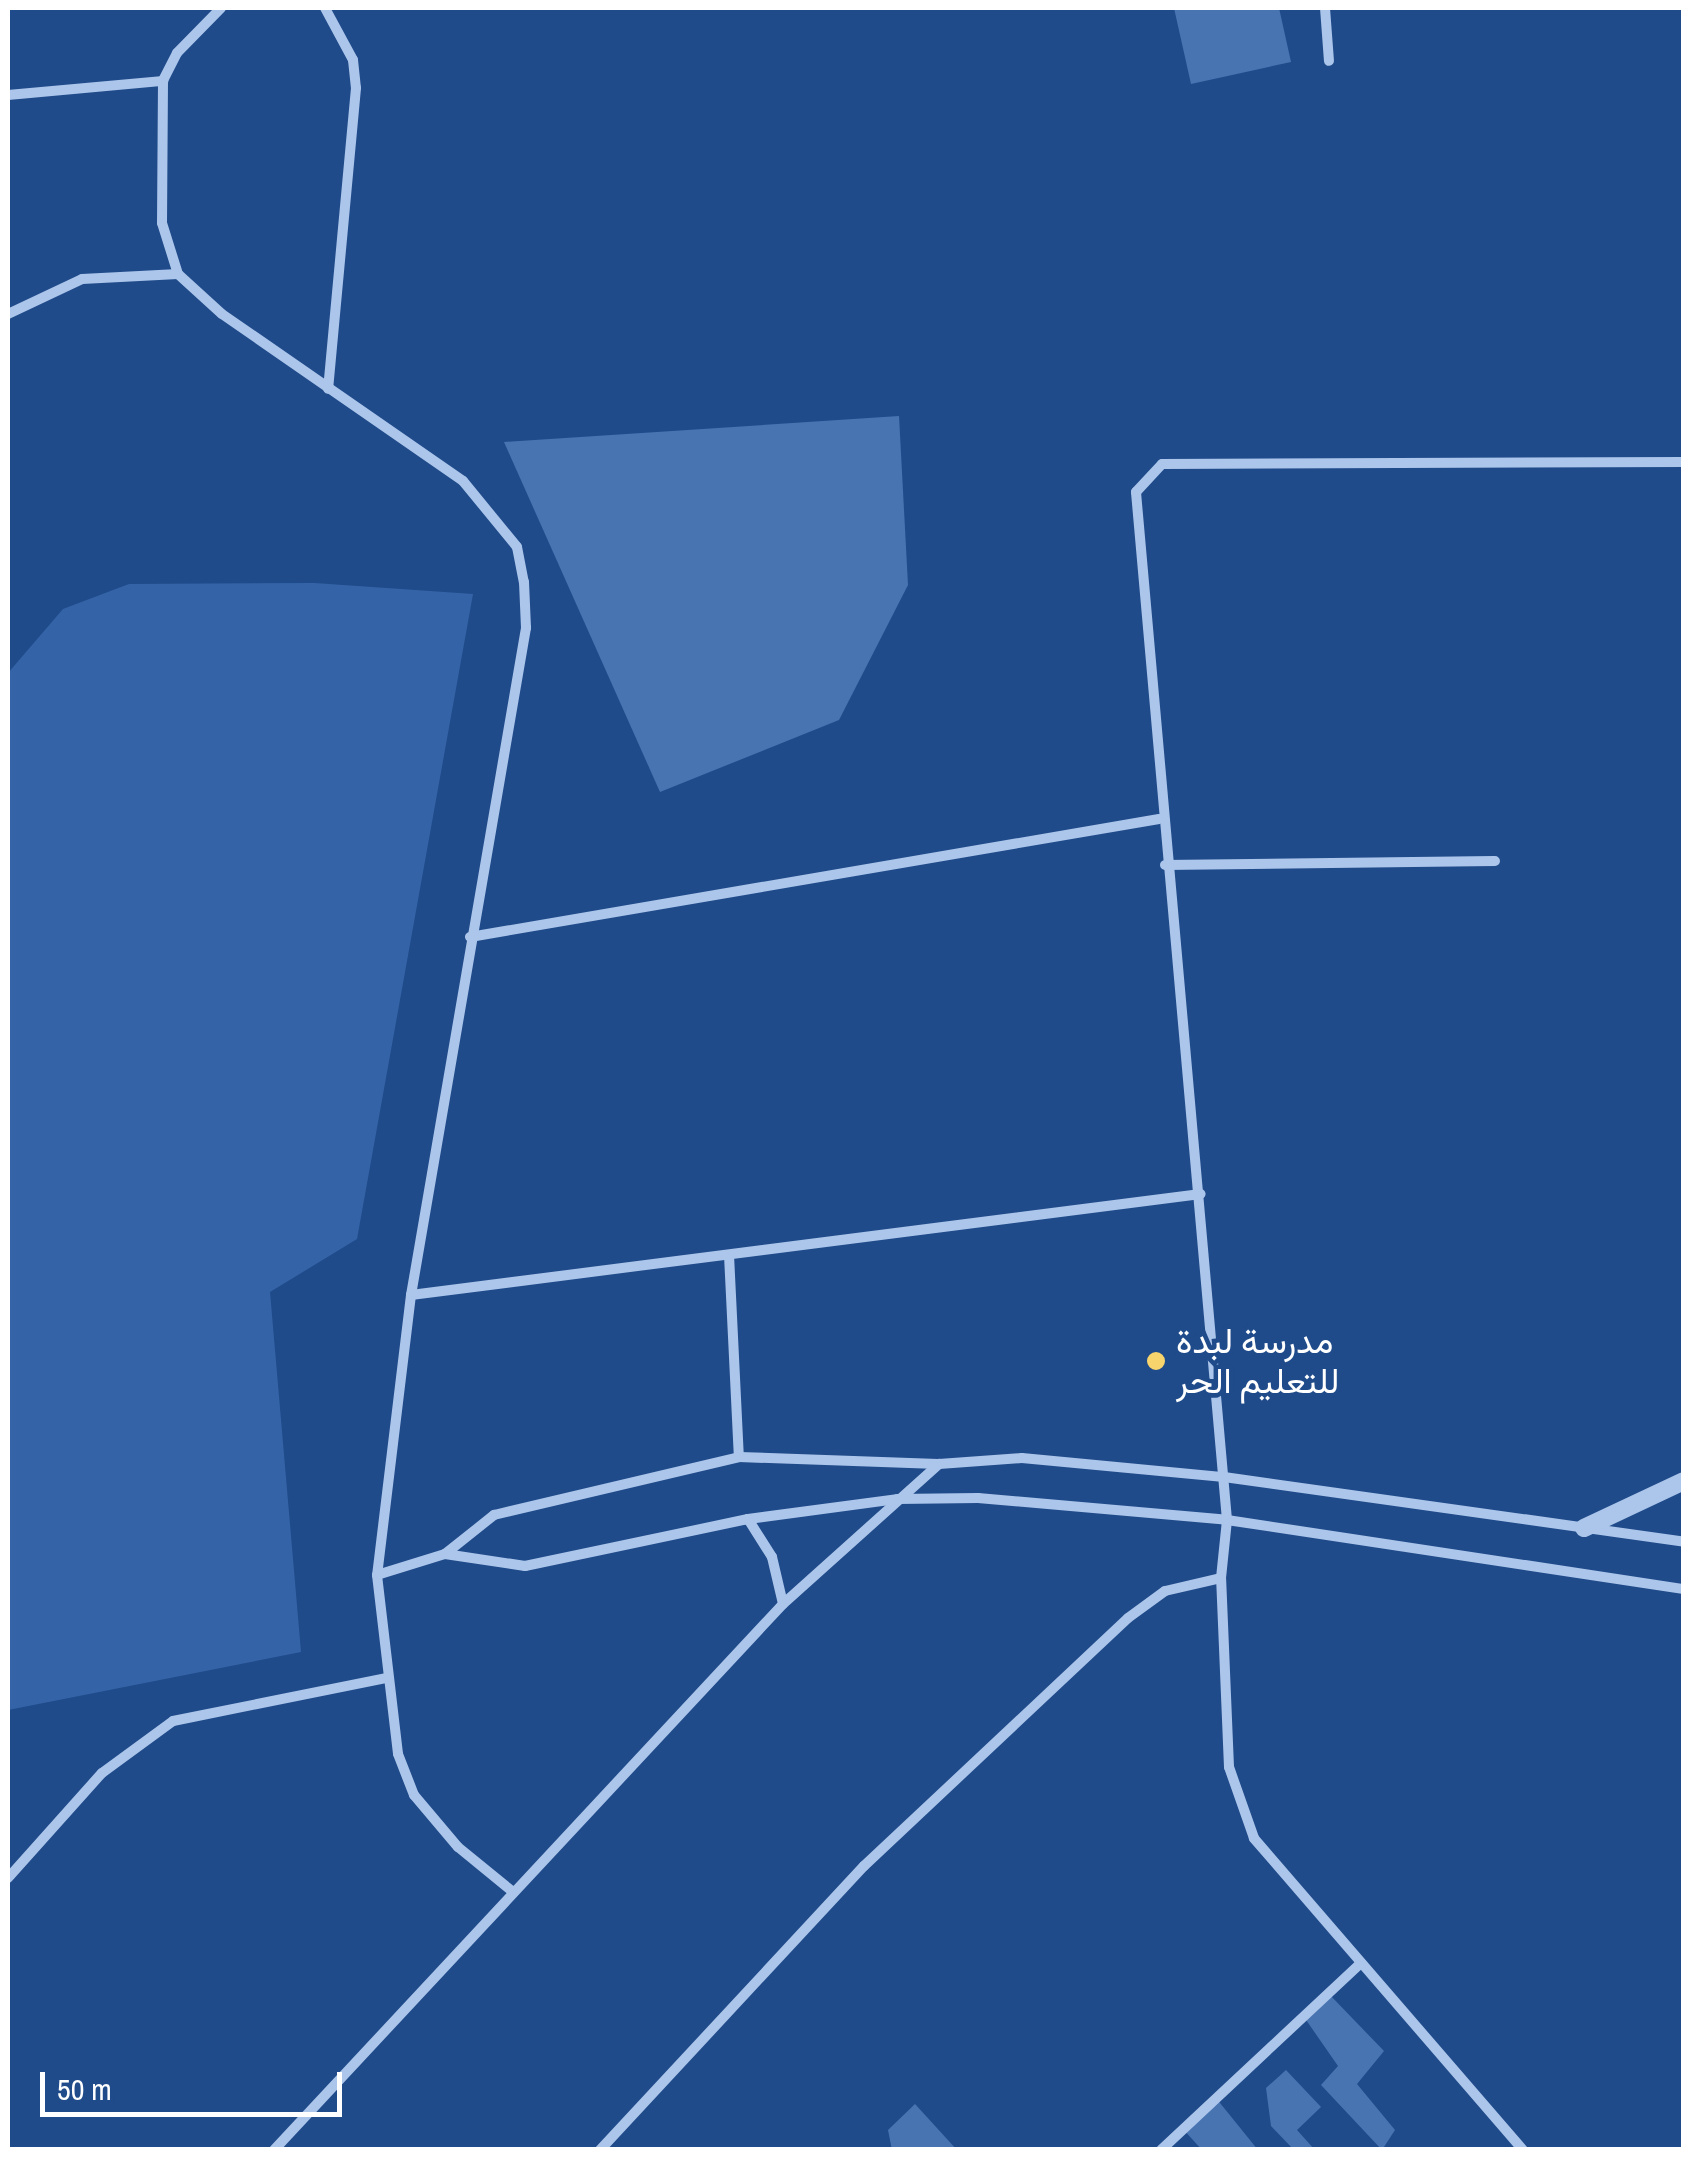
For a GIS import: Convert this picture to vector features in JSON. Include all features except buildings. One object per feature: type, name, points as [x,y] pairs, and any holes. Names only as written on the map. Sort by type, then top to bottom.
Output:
[{"type":"street","points":[[222,8],[177,53],[163,81],[162,223],[178,274],[328,389],[464,480],[517,548],[526,628],[411,1295],[377,1576],[386,1678],[398,1754],[414,1795],[458,1848],[513,1892]]},
{"type":"street","points":[[325,8],[353,60],[356,88],[328,389]]},
{"type":"street","points":[[1325,8],[1329,61]]},
{"type":"street","points":[[8,95],[163,81]]},
{"type":"street","points":[[8,314],[82,279],[178,274]]},
{"type":"street","points":[[1523,2150],[1473,2082],[1361,1963],[1254,1838],[1240,1804],[1226,1735],[1221,1578],[1227,1520],[1224,1476],[1201,1194],[1159,819],[1136,492],[1145,474],[1162,464],[1684,462]]},
{"type":"street","points":[[470,937],[1159,819]]},
{"type":"street","points":[[1165,865],[1496,861]]},
{"type":"street","points":[[411,1295],[1201,1194]]},
{"type":"street","points":[[728,1255],[739,1457]]},
{"type":"street","points":[[377,1576],[445,1554],[494,1515],[739,1457],[938,1464],[1022,1458],[1224,1476],[1684,1542]]},
{"type":"street","points":[[274,2150],[783,1604],[938,1464]]},
{"type":"street","points":[[1584,1528],[1684,1481]]},
{"type":"street","points":[[445,1554],[524,1566],[748,1518],[897,1499],[1062,1501],[1227,1520],[1684,1589]]},
{"type":"street","points":[[748,1518],[772,1558],[783,1604]]},
{"type":"street","points":[[600,2150],[864,1866],[1128,1618],[1165,1591],[1221,1578]]},
{"type":"street","points":[[8,1878],[102,1773],[172,1721],[386,1678]]},
{"type":"street","points":[[1161,2150],[1361,1963]]},
{"type":"shaded area","points":[[314,583],[473,594],[357,1239],[270,1292],[301,1652],[8,1710],[8,673],[63,609],[129,584]]},
{"type":"place","name":"مدرسة لبدة للتعليم الحر","points":[[1156,1361]]}]
